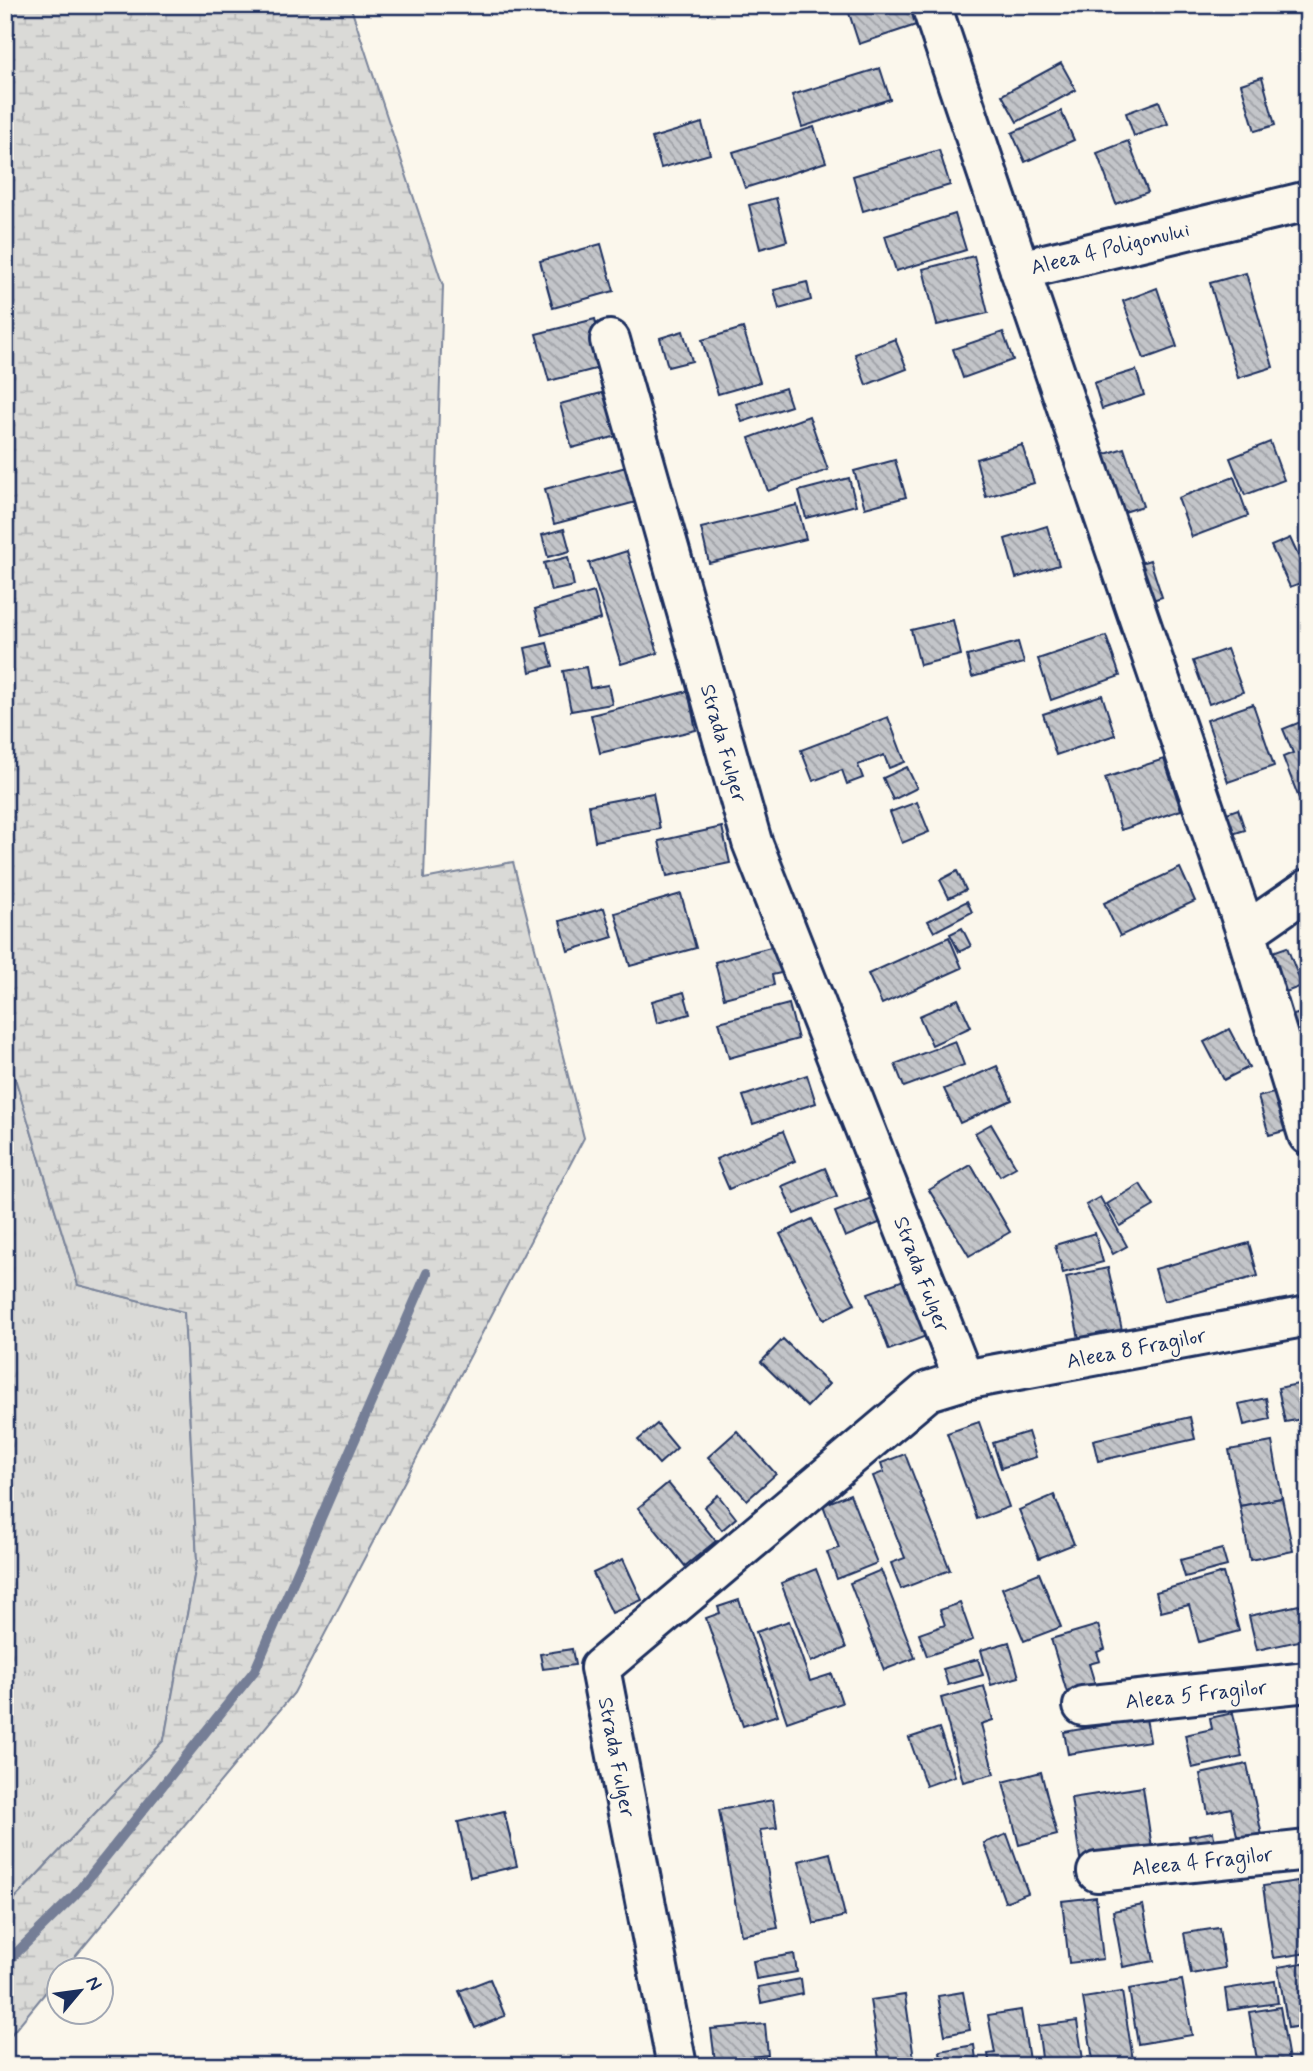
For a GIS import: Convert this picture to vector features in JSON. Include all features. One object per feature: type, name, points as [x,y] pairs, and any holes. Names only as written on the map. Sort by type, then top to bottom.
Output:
[{"type":"street","name":"Aleea 4 Poligonului","points":[[931,5],[1020,270],[1308,201]]},
{"type":"street","points":[[1020,270],[1246,932],[1300,1077],[1308,1135]]},
{"type":"street","name":"Strada Fulger","points":[[610,340],[752,842],[964,1380],[928,1391],[600,1668],[677,2066]]},
{"type":"street","points":[[1246,932],[1308,890]]},
{"type":"street","name":"Aleea 8 Fragilor","points":[[964,1380],[1308,1316]]},
{"type":"street","name":"Aleea 5 Fragilor","points":[[1083,1706],[1308,1682]]},
{"type":"street","name":"Aleea 4 Fragilor","points":[[1097,1872],[1308,1850]]},
{"type":"green space","points":[[5,5],[350,5],[443,286],[424,879],[513,862],[584,1138],[294,1693],[77,1955],[46,1955],[46,1992],[5,2042],[5,1909],[164,1740],[197,1560],[184,1312],[78,1285],[5,1045]]},
{"type":"green space","points":[[5,1045],[78,1285],[184,1312],[197,1560],[164,1740],[5,1909]]},
{"type":"building","points":[[864,5],[910,5],[916,25],[859,44],[848,10]]},
{"type":"building","points":[[1024,5],[1045,5],[1045,7],[1026,13]]},
{"type":"building","points":[[1061,63],[1076,90],[1017,122],[1002,95]]},
{"type":"building","points":[[880,68],[890,99],[802,127],[792,95]]},
{"type":"building","points":[[1262,77],[1275,125],[1255,131],[1241,84]]},
{"type":"building","points":[[1159,101],[1168,124],[1134,136],[1126,113]]},
{"type":"building","points":[[1061,111],[1074,140],[1025,162],[1012,133]]},
{"type":"building","points":[[702,123],[710,154],[661,168],[652,138]]},
{"type":"building","points":[[814,127],[826,162],[745,188],[733,152]]},
{"type":"building","points":[[1128,141],[1148,192],[1116,204],[1097,153]]},
{"type":"building","points":[[939,150],[950,185],[863,211],[853,176]]},
{"type":"building","points":[[776,198],[787,241],[760,249],[749,205]]},
{"type":"building","points":[[955,214],[966,250],[896,271],[885,236]]},
{"type":"building","points":[[601,244],[614,291],[553,308],[540,261]]},
{"type":"building","points":[[974,256],[988,313],[937,325],[923,269]]},
{"type":"building","points":[[1246,273],[1273,367],[1238,378],[1210,283]]},
{"type":"building","points":[[807,282],[811,300],[779,309],[774,290]]},
{"type":"building","points":[[1157,288],[1177,347],[1144,359],[1123,301]]},
{"type":"building","points":[[595,319],[607,366],[549,381],[536,334]]},
{"type":"building","points":[[743,328],[760,382],[718,394],[702,340]]},
{"type":"building","points":[[683,331],[692,361],[668,367],[660,338]]},
{"type":"building","points":[[1003,332],[1013,360],[963,378],[953,349]]},
{"type":"building","points":[[895,339],[907,369],[866,385],[855,354]]},
{"type":"building","points":[[1136,370],[1144,395],[1102,409],[1094,383]]},
{"type":"building","points":[[785,388],[791,406],[742,422],[736,404]]},
{"type":"building","points":[[609,391],[621,435],[572,448],[560,404]]},
{"type":"building","points":[[1308,410],[1308,431],[1300,413]]},
{"type":"building","points":[[809,416],[828,470],[768,491],[749,438]]},
{"type":"building","points":[[1270,442],[1284,480],[1245,495],[1230,458]]},
{"type":"building","points":[[1022,445],[1034,483],[986,497],[976,459]]},
{"type":"building","points":[[1124,448],[1143,506],[1112,516],[1093,458]]},
{"type":"building","points":[[895,460],[906,497],[865,508],[854,471]]},
{"type":"building","points":[[626,467],[636,502],[554,524],[545,489]]},
{"type":"building","points":[[1234,477],[1248,516],[1192,537],[1178,498]]},
{"type":"building","points":[[849,478],[856,505],[806,518],[799,491]]},
{"type":"building","points":[[797,505],[806,539],[709,563],[701,528]]},
{"type":"building","points":[[1047,526],[1059,565],[1016,578],[1005,539]]},
{"type":"building","points":[[564,529],[570,551],[548,557],[542,535]]},
{"type":"building","points":[[1290,538],[1308,580],[1290,587],[1271,546]]},
{"type":"building","points":[[627,551],[658,653],[621,664],[589,563]]},
{"type":"building","points":[[568,557],[574,586],[551,591],[544,563]]},
{"type":"building","points":[[1150,560],[1162,597],[1146,602],[1134,565]]},
{"type":"building","points":[[594,592],[601,619],[542,635],[535,609]]},
{"type":"building","points":[[953,620],[961,655],[920,665],[911,630]]},
{"type":"building","points":[[1106,636],[1120,676],[1051,700],[1038,659]]},
{"type":"building","points":[[1018,642],[1024,663],[972,677],[967,656]]},
{"type":"building","points":[[547,643],[553,666],[530,672],[525,648]]},
{"type":"building","points":[[1227,649],[1243,692],[1209,704],[1193,661]]},
{"type":"building","points":[[586,667],[590,688],[608,685],[612,704],[571,711],[563,671]]},
{"type":"building","points":[[688,691],[696,730],[600,753],[591,715]]},
{"type":"building","points":[[1102,695],[1115,735],[1056,755],[1043,714]]},
{"type":"building","points":[[1253,704],[1274,766],[1228,782],[1207,720]]},
{"type":"building","points":[[888,717],[905,762],[889,768],[884,755],[858,765],[863,778],[847,784],[842,770],[813,781],[801,750]]},
{"type":"building","points":[[1308,719],[1308,803],[1302,806],[1283,757],[1293,753],[1283,729]]},
{"type":"building","points":[[1164,759],[1181,810],[1121,830],[1105,778]]},
{"type":"building","points":[[907,767],[917,788],[893,800],[883,778]]},
{"type":"building","points":[[653,793],[660,829],[595,841],[589,805]]},
{"type":"building","points":[[917,802],[929,832],[902,843],[890,812]]},
{"type":"building","points":[[1238,809],[1245,830],[1229,835],[1221,815]]},
{"type":"building","points":[[722,827],[730,863],[667,876],[659,841]]},
{"type":"building","points":[[1180,868],[1195,901],[1120,936],[1104,903]]},
{"type":"building","points":[[957,871],[966,890],[949,898],[940,880]]},
{"type":"building","points":[[681,894],[696,948],[630,966],[615,913]]},
{"type":"building","points":[[967,901],[972,912],[934,932],[928,921]]},
{"type":"building","points":[[604,908],[613,937],[568,951],[560,921]]},
{"type":"building","points":[[962,928],[971,946],[959,952],[950,934]]},
{"type":"building","points":[[949,937],[962,968],[882,1004],[868,974]]},
{"type":"building","points":[[778,945],[785,972],[772,975],[774,985],[724,998],[715,962]]},
{"type":"building","points":[[1287,947],[1302,986],[1283,993],[1267,954]]},
{"type":"building","points":[[684,992],[690,1014],[657,1023],[652,1001]]},
{"type":"building","points":[[958,999],[971,1027],[932,1045],[919,1016]]},
{"type":"building","points":[[789,1004],[798,1039],[729,1058],[719,1022]]},
{"type":"building","points":[[1308,1011],[1308,1028],[1295,1032],[1290,1016]]},
{"type":"building","points":[[1229,1029],[1249,1067],[1224,1080],[1204,1042]]},
{"type":"building","points":[[1308,1036],[1308,1070],[1295,1039]]},
{"type":"building","points":[[955,1041],[964,1065],[904,1087],[895,1064]]},
{"type":"building","points":[[997,1066],[1012,1100],[960,1123],[944,1089]]},
{"type":"building","points":[[807,1075],[816,1103],[753,1124],[743,1096]]},
{"type":"building","points":[[1277,1092],[1288,1130],[1269,1135],[1258,1097]]},
{"type":"building","points":[[991,1124],[1016,1167],[1000,1176],[975,1133]]},
{"type":"building","points":[[783,1131],[795,1161],[729,1189],[716,1159]]},
{"type":"building","points":[[971,1165],[1010,1232],[969,1256],[929,1190]]},
{"type":"building","points":[[825,1168],[837,1197],[794,1214],[782,1186]]},
{"type":"building","points":[[1140,1184],[1154,1206],[1120,1226],[1107,1204]]},
{"type":"building","points":[[874,1197],[884,1221],[845,1237],[835,1212]]},
{"type":"building","points":[[1100,1197],[1127,1246],[1113,1254],[1086,1205]]},
{"type":"building","points":[[812,1219],[855,1304],[824,1320],[780,1234]]},
{"type":"building","points":[[1095,1233],[1103,1262],[1063,1273],[1055,1245]]},
{"type":"building","points":[[1249,1243],[1258,1276],[1164,1301],[1155,1269]]},
{"type":"building","points":[[1108,1268],[1124,1339],[1081,1348],[1066,1277]]},
{"type":"building","points":[[909,1278],[929,1335],[889,1350],[868,1293]]},
{"type":"building","points":[[783,1339],[829,1384],[807,1407],[761,1362]]},
{"type":"building","points":[[1308,1382],[1308,1418],[1285,1422],[1278,1388]]},
{"type":"building","points":[[1266,1398],[1270,1419],[1244,1425],[1239,1404]]},
{"type":"building","points":[[1190,1417],[1195,1439],[1098,1461],[1093,1440]]},
{"type":"building","points":[[979,1422],[1009,1507],[977,1519],[947,1433]]},
{"type":"building","points":[[657,1424],[677,1448],[659,1464],[638,1440]]},
{"type":"building","points":[[737,1431],[776,1474],[747,1500],[708,1457]]},
{"type":"building","points":[[1028,1432],[1036,1457],[1001,1468],[993,1443]]},
{"type":"building","points":[[1272,1442],[1282,1498],[1240,1506],[1229,1450]]},
{"type":"building","points":[[905,1454],[950,1570],[901,1589],[891,1563],[905,1558],[873,1476],[884,1472],[881,1463]]},
{"type":"building","points":[[668,1483],[716,1541],[685,1566],[638,1508]]},
{"type":"building","points":[[850,1494],[877,1563],[837,1579],[827,1552],[839,1548],[823,1505]]},
{"type":"building","points":[[718,1495],[736,1518],[722,1530],[704,1507]]},
{"type":"building","points":[[1054,1495],[1074,1544],[1039,1558],[1019,1510]]},
{"type":"building","points":[[1282,1498],[1293,1551],[1250,1560],[1240,1506]]},
{"type":"building","points":[[1222,1549],[1227,1566],[1185,1577],[1180,1560]]},
{"type":"building","points":[[623,1559],[642,1600],[612,1613],[593,1573]]},
{"type":"building","points":[[816,1569],[846,1648],[811,1662],[781,1583]]},
{"type":"building","points":[[881,1570],[915,1658],[884,1670],[850,1583]]},
{"type":"building","points":[[1039,1573],[1061,1627],[1024,1641],[1002,1588]]},
{"type":"building","points":[[1223,1573],[1239,1631],[1199,1642],[1189,1605],[1161,1612],[1156,1592]]},
{"type":"building","points":[[739,1600],[778,1715],[743,1726],[706,1618],[720,1613],[718,1607]]},
{"type":"building","points":[[960,1603],[973,1640],[927,1656],[919,1634],[945,1625],[940,1610]]},
{"type":"building","points":[[1308,1603],[1308,1639],[1257,1650],[1249,1616]]},
{"type":"building","points":[[789,1621],[810,1681],[832,1674],[842,1703],[787,1722],[756,1632]]},
{"type":"building","points":[[1098,1625],[1105,1649],[1097,1652],[1100,1661],[1089,1664],[1098,1694],[1070,1703],[1051,1639]]},
{"type":"building","points":[[1009,1642],[1019,1677],[991,1685],[981,1650]]},
{"type":"building","points":[[572,1649],[575,1665],[543,1669],[540,1654]]},
{"type":"building","points":[[978,1659],[983,1675],[948,1685],[943,1669]]},
{"type":"building","points":[[984,1686],[993,1720],[981,1724],[994,1774],[963,1782],[941,1698]]},
{"type":"building","points":[[1233,1713],[1242,1757],[1192,1768],[1185,1735],[1212,1729],[1210,1718]]},
{"type":"building","points":[[1146,1718],[1150,1741],[1068,1754],[1064,1732]]},
{"type":"building","points":[[939,1728],[955,1776],[926,1786],[909,1738]]},
{"type":"building","points":[[1247,1764],[1265,1850],[1241,1854],[1231,1808],[1208,1813],[1200,1774]]},
{"type":"building","points":[[1041,1772],[1057,1835],[1019,1845],[1003,1782]]},
{"type":"building","points":[[1143,1787],[1154,1862],[1082,1872],[1071,1798]]},
{"type":"building","points":[[773,1800],[777,1828],[760,1830],[778,1928],[741,1935],[719,1810]]},
{"type":"building","points":[[504,1811],[517,1866],[470,1877],[458,1822]]},
{"type":"building","points":[[1213,1832],[1217,1855],[1193,1859],[1189,1836]]},
{"type":"building","points":[[1007,1834],[1028,1893],[1005,1902],[984,1843]]},
{"type":"building","points":[[830,1853],[845,1916],[814,1924],[799,1861]]},
{"type":"building","points":[[1298,1881],[1308,1953],[1273,1958],[1263,1886]]},
{"type":"building","points":[[1096,1897],[1103,1959],[1069,1963],[1062,1901]]},
{"type":"building","points":[[1143,1905],[1154,1961],[1123,1967],[1113,1911]]},
{"type":"building","points":[[1219,1928],[1225,1968],[1191,1974],[1184,1933]]},
{"type":"building","points":[[794,1954],[797,1972],[756,1979],[753,1961]]},
{"type":"building","points":[[1308,1962],[1308,2025],[1288,2028],[1278,1967]]},
{"type":"building","points":[[490,1979],[505,2016],[475,2028],[459,1991]]},
{"type":"building","points":[[801,1979],[803,1994],[761,2003],[758,1987]]},
{"type":"building","points":[[1182,1980],[1192,2035],[1138,2044],[1129,1989]]},
{"type":"building","points":[[1275,1981],[1278,2003],[1228,2010],[1225,1989]]},
{"type":"building","points":[[963,1992],[970,2030],[945,2035],[938,1996]]},
{"type":"building","points":[[1122,1992],[1134,2066],[1094,2066],[1083,1998]]},
{"type":"building","points":[[905,1995],[915,2066],[880,2066],[870,2000]]},
{"type":"building","points":[[1280,2007],[1290,2066],[1258,2066],[1249,2012]]},
{"type":"building","points":[[1021,2010],[1030,2066],[990,2066],[988,2054],[995,2053],[988,2015]]},
{"type":"building","points":[[1077,2021],[1084,2066],[1043,2066],[1038,2026]]},
{"type":"building","points":[[765,2024],[768,2055],[715,2061],[711,2029]]},
{"type":"building","points":[[974,2045],[977,2066],[942,2066],[940,2051]]},
{"type":"waterway","points":[[5,1964],[75,1895],[255,1670],[427,1273]]}]
